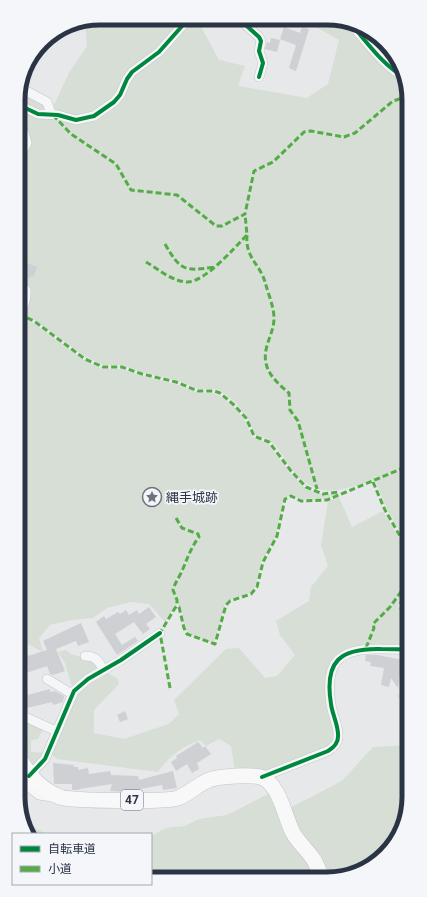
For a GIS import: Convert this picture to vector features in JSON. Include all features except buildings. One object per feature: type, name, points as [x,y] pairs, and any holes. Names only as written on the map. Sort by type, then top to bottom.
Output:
[{"type":"main road","name":"47","points":[[25,778],[44,790],[62,798],[161,801],[178,798],[209,780],[222,777],[262,777]]},
{"type":"main road","points":[[262,777],[269,782],[275,790],[293,833],[312,855],[318,866],[319,872]]},
{"type":"street","points":[[25,108],[32,112],[81,120],[94,116],[107,108],[120,96],[127,79],[132,72],[159,52],[183,25]]},
{"type":"street","points":[[246,25],[259,37],[261,41],[259,52],[263,63],[259,77]]},
{"type":"street","points":[[358,32],[384,62],[396,73]]},
{"type":"street","points":[[26,90],[47,102],[51,114]]},
{"type":"street","points":[[25,136],[27,143],[25,147]]},
{"type":"street","points":[[25,289],[25,305]]},
{"type":"street","points":[[25,778],[45,759],[72,694],[82,682],[122,660],[160,633]]},
{"type":"street","points":[[262,777],[328,750],[336,743],[338,733],[331,704],[330,685],[335,664],[342,655],[366,648],[402,650]]},
{"type":"street","points":[[85,656],[92,656],[99,661],[102,670]]},
{"type":"street","points":[[47,679],[72,694]]},
{"type":"street","points":[[25,718],[56,731]]},
{"type":"shaded area","points":[[100,25],[181,25],[125,86],[107,103],[88,113],[70,116],[53,107],[69,73],[87,46],[86,31],[83,27]]},
{"type":"shaded area","points":[[187,25],[200,25],[219,60],[245,66],[238,86],[307,98],[328,84],[339,40],[312,25],[341,26],[351,29],[396,73],[402,100],[402,535],[387,509],[375,480],[338,490],[327,490],[307,484],[288,464],[272,442],[255,434],[247,417],[236,403],[221,391],[214,389],[199,389],[176,380],[143,373],[123,365],[103,365],[86,357],[35,320],[25,315],[25,153],[29,147],[25,137],[25,109],[95,118],[129,80]]},
{"type":"shaded area","points":[[367,37],[386,54],[393,66],[386,60]]},
{"type":"shaded area","points":[[25,93],[45,104],[45,112],[33,109],[25,104]]},
{"type":"shaded area","points":[[25,319],[33,323],[84,360],[102,369],[122,369],[142,376],[175,384],[198,393],[213,393],[219,395],[233,406],[244,419],[252,437],[268,443],[289,472],[306,489],[323,495],[338,494],[314,500],[296,498],[291,495],[284,498],[276,536],[262,561],[255,587],[250,593],[229,600],[225,604],[214,643],[189,633],[184,625],[182,610],[177,604],[165,622],[149,604],[131,602],[107,608],[93,618],[72,620],[50,625],[39,638],[43,652],[27,644],[25,645]]},
{"type":"shaded area","points":[[339,497],[352,527],[383,511],[402,544],[402,594],[398,606],[402,615],[402,648],[355,647],[329,673],[336,733],[332,745],[264,772],[235,772],[231,746],[219,739],[206,746],[200,740],[188,745],[171,757],[158,772],[57,759],[50,753],[73,695],[103,671],[117,678],[119,684],[94,710],[94,733],[124,739],[169,724],[179,714],[174,700],[226,649],[239,648],[265,678],[277,676],[295,655],[280,635],[276,621],[309,601],[311,587],[328,566],[321,545],[328,502]]},
{"type":"shaded area","points":[[66,650],[71,654],[95,661],[100,669],[73,690],[65,663],[58,652]]},
{"type":"shaded area","points":[[402,692],[402,701],[397,696]]},
{"type":"shaded area","points":[[25,719],[44,727],[38,739],[31,740],[31,752],[46,753],[44,758],[30,767],[25,759]]},
{"type":"shaded area","points":[[402,745],[402,802],[396,825],[386,843],[368,859],[351,868],[323,872],[288,809],[342,781],[373,747]]},
{"type":"shaded area","points":[[270,793],[308,858],[313,872],[152,872],[152,835],[166,828],[185,826],[199,819],[227,815]]},
{"type":"shaded area","points":[[32,827],[45,833],[35,833]]},
{"type":"marked path","points":[[53,115],[71,134],[116,164],[131,190],[177,195],[216,226],[222,226],[245,214],[254,171],[273,162],[304,132],[311,131],[344,137],[355,133],[393,101],[402,98]]},
{"type":"marked path","points":[[146,262],[177,280],[188,282],[195,280],[211,270],[247,235],[245,214]]},
{"type":"marked path","points":[[247,235],[248,250],[263,276],[274,314],[273,327],[266,350],[266,364],[271,375],[289,393],[290,410],[298,421],[317,489]]},
{"type":"marked path","points":[[165,244],[179,264],[184,267],[189,269],[214,267]]},
{"type":"marked path","points":[[25,317],[34,321],[85,359],[103,367],[122,367],[142,374],[176,382],[198,391],[214,391],[220,393],[246,418],[254,436],[269,442],[291,471],[306,487],[323,494],[339,492]]},
{"type":"marked path","points":[[170,688],[160,633],[175,608],[177,606],[179,607],[187,634],[215,644],[226,605],[230,601],[251,594],[257,587],[263,562],[277,536],[285,499],[291,496],[301,501],[327,500],[402,469]]},
{"type":"marked path","points":[[373,482],[385,510],[402,540]]},
{"type":"marked path","points":[[176,518],[182,528],[198,534],[199,537],[191,550],[173,590],[177,600],[177,606]]},
{"type":"marked path","points":[[366,648],[374,628],[373,624],[390,607],[402,590]]},
{"type":"marked path","points":[[402,600],[400,606],[402,611]]},
{"type":"cycle path","points":[[25,108],[38,114],[58,115],[76,120],[94,116],[114,102],[120,95],[132,72],[159,52],[183,25]]},
{"type":"cycle path","points":[[246,25],[259,37],[261,41],[259,51],[263,63],[259,77]]},
{"type":"cycle path","points":[[358,32],[383,61],[396,71]]},
{"type":"cycle path","points":[[29,776],[45,759],[74,691],[88,679],[121,660],[160,633]]},
{"type":"cycle path","points":[[262,777],[328,751],[336,743],[338,733],[329,689],[333,667],[338,660],[355,651],[367,649],[402,650]]},
{"type":"place","name":"縄手城跡","points":[[152,497]]}]
